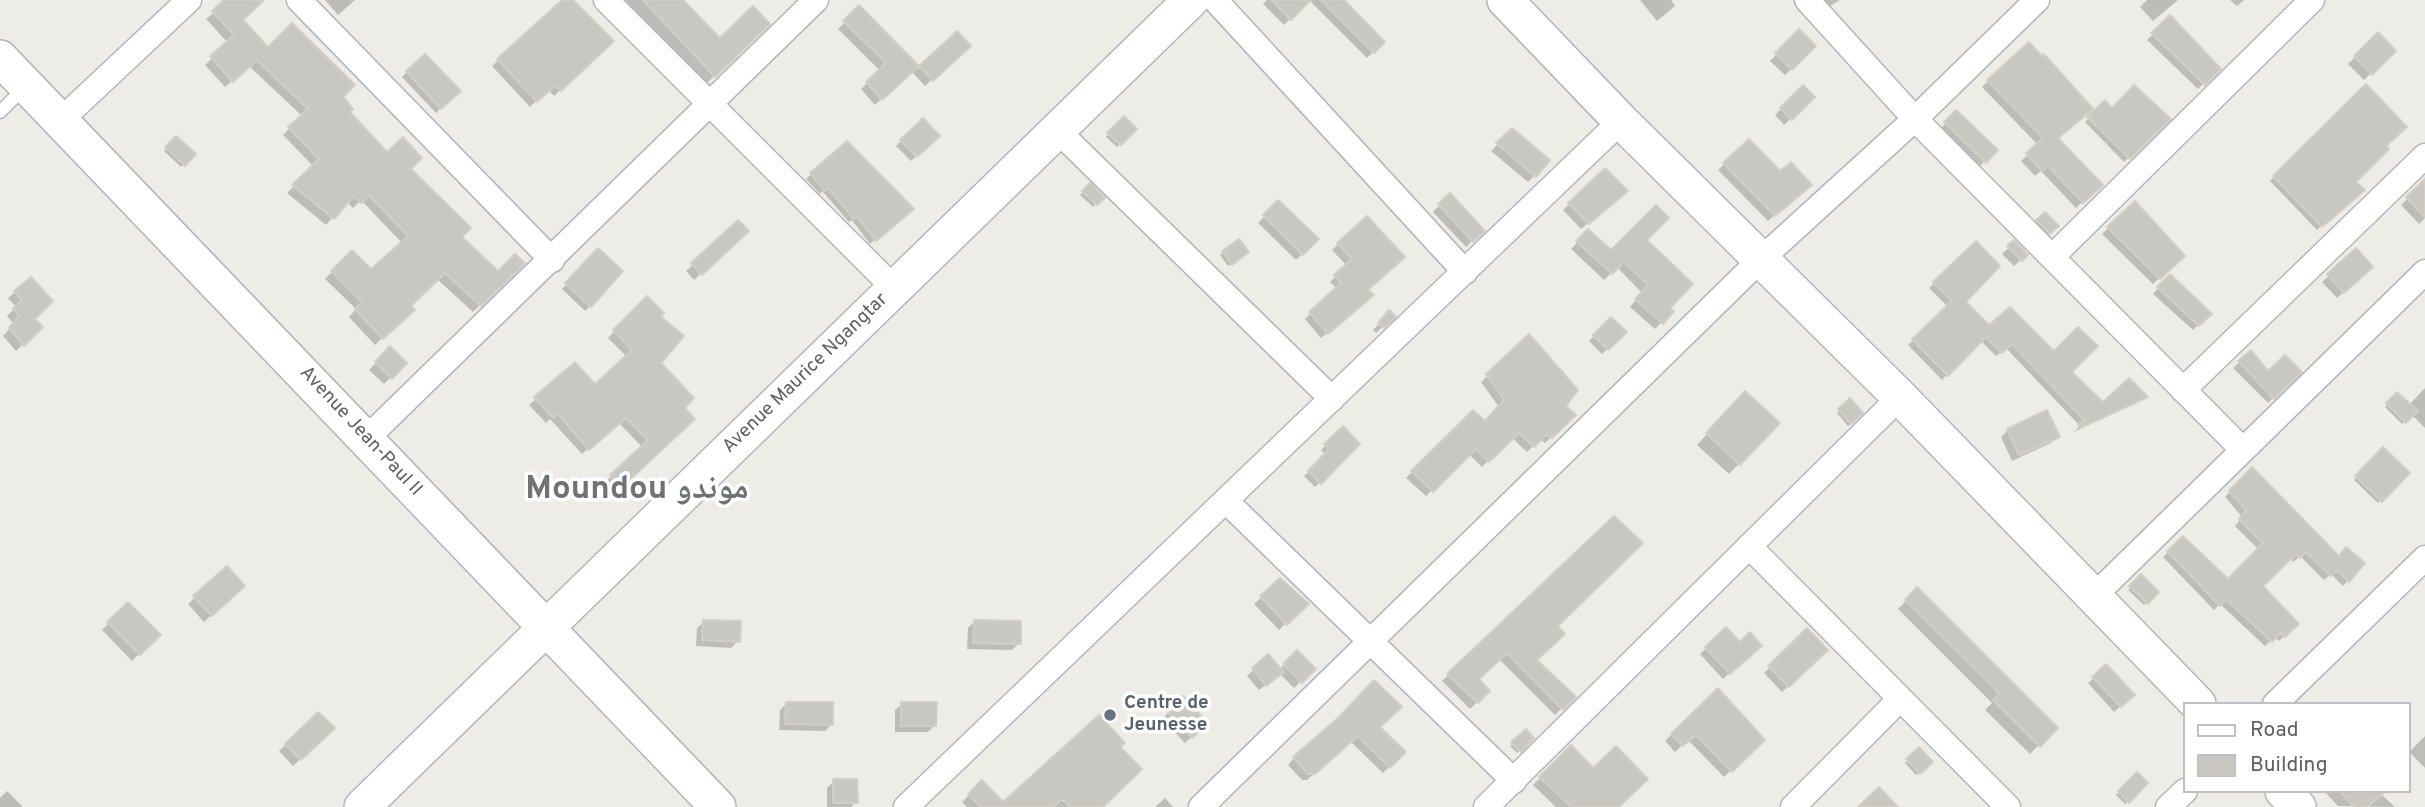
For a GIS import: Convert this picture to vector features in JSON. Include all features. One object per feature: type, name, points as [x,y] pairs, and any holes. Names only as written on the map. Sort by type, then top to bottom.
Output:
[{"type":"street","points":[[61,120],[190,0]]},
{"type":"street","points":[[299,0],[552,260]]},
{"type":"street","points":[[607,0],[894,288]]},
{"type":"street","points":[[367,438],[817,0]]},
{"type":"street","points":[[1215,0],[1465,272]]},
{"type":"street","points":[[1505,0],[1620,121],[1899,397],[2196,702]]},
{"type":"street","points":[[1807,0],[1915,118],[2243,450]]},
{"type":"street","points":[[1200,807],[1759,261],[1915,118],[2036,0]]},
{"type":"street","points":[[2052,257],[2312,0]]},
{"type":"street","name":"Avenue Maurice Ngangtar","points":[[362,807],[1057,130],[1177,5]]},
{"type":"street","name":"Avenue Jean-Paul II","points":[[0,58],[367,438],[545,630],[718,807]]},
{"type":"street","points":[[906,807],[1620,121]]},
{"type":"street","points":[[1057,130],[1332,399]]},
{"type":"street","points":[[2183,390],[2425,156]]},
{"type":"street","points":[[2094,596],[2425,272]]},
{"type":"street","points":[[1486,807],[1899,397]]},
{"type":"street","points":[[1226,500],[1514,780]]},
{"type":"street","points":[[1749,546],[2008,807]]},
{"type":"street","points":[[2277,702],[2425,558]]},
{"type":"street","points":[[1793,807],[1899,700]]},
{"type":"street","points":[[2168,807],[2184,791]]},
{"type":"street","points":[[2285,793],[2298,807]]},
{"type":"lane","points":[[0,112],[27,86]]},
{"type":"building","points":[[224,0],[264,0],[243,20],[268,47],[292,23],[355,85],[343,97],[353,109],[350,112],[387,152],[403,137],[422,158],[411,169],[471,228],[462,237],[498,271],[515,254],[525,263],[481,306],[445,273],[411,306],[415,310],[383,339],[355,309],[362,302],[331,271],[352,250],[371,269],[408,236],[369,195],[361,203],[354,196],[334,219],[292,185],[319,159],[288,127],[308,109],[257,60],[233,82],[210,56],[234,35],[212,11]]},
{"type":"building","points":[[562,0],[573,0],[614,41],[561,91],[555,86],[537,102],[497,59]]},
{"type":"building","points":[[643,0],[683,0],[720,38],[753,6],[770,24],[715,77]]},
{"type":"building","points":[[1271,0],[1311,0],[1291,20]]},
{"type":"building","points":[[1321,0],[1344,0],[1385,42],[1374,53]]},
{"type":"building","points":[[859,5],[919,66],[882,100],[866,82],[886,63],[843,21]]},
{"type":"building","points":[[2170,15],[2221,69],[2205,85],[2151,33]]},
{"type":"building","points":[[1799,29],[1816,46],[1792,70],[1775,53]]},
{"type":"building","points":[[957,31],[971,46],[933,81],[919,66]]},
{"type":"building","points":[[2378,32],[2396,51],[2372,75],[2354,56]]},
{"type":"building","points":[[2029,42],[2042,56],[2044,54],[2093,109],[2058,138],[2103,185],[2083,203],[2048,166],[2042,171],[2026,153],[2043,138],[1987,80]]},
{"type":"building","points":[[425,54],[461,91],[441,109],[406,71]]},
{"type":"building","points":[[2366,84],[2407,127],[2386,146],[2389,149],[2356,182],[2365,190],[2322,227],[2273,176]]},
{"type":"building","points":[[1803,85],[1815,97],[1792,120],[1780,108]]},
{"type":"building","points":[[2134,85],[2171,119],[2130,159],[2087,117],[2105,100],[2112,108]]},
{"type":"building","points":[[1956,110],[1998,150],[1986,163],[1944,122]]},
{"type":"building","points":[[1124,116],[1137,129],[1121,145],[1107,133]]},
{"type":"building","points":[[923,118],[940,136],[917,157],[900,140]]},
{"type":"building","points":[[1512,128],[1550,160],[1536,177],[1496,143]]},
{"type":"building","points":[[176,136],[196,154],[185,166],[165,147]]},
{"type":"building","points":[[1749,139],[1780,171],[1791,162],[1812,185],[1775,216],[1723,163]]},
{"type":"building","points":[[847,141],[914,209],[876,241],[857,217],[854,219],[828,188],[825,191],[810,173]]},
{"type":"building","points":[[1605,168],[1628,191],[1589,224],[1568,203]]},
{"type":"building","points":[[2425,179],[2425,217],[2406,197]]},
{"type":"building","points":[[1090,183],[1105,198],[1097,205],[1082,191]]},
{"type":"building","points":[[1450,193],[1485,231],[1473,242],[1438,204]]},
{"type":"building","points":[[1278,200],[1319,239],[1303,255],[1263,215]]},
{"type":"building","points":[[2135,201],[2185,256],[2160,279],[2107,227]]},
{"type":"building","points":[[1656,205],[1669,218],[1647,240],[1693,284],[1670,308],[1674,311],[1663,324],[1635,299],[1648,285],[1624,262],[1612,274],[1576,241],[1588,229],[1611,250]]},
{"type":"building","points":[[2045,212],[2059,226],[2050,234],[2036,220]]},
{"type":"building","points":[[1367,216],[1405,257],[1368,290],[1374,295],[1328,334],[1309,312],[1341,283],[1334,275],[1352,259],[1337,243]]},
{"type":"building","points":[[738,220],[749,231],[702,275],[691,263]]},
{"type":"building","points":[[1239,239],[1249,252],[1232,265],[1222,251]]},
{"type":"building","points":[[2014,240],[2028,255],[2022,261],[2007,246]]},
{"type":"building","points":[[1976,241],[2000,266],[1966,302],[1989,325],[2010,307],[2054,351],[2078,327],[2098,346],[2072,372],[2103,402],[2129,378],[2148,397],[2080,428],[2078,425],[2084,420],[2012,344],[2002,353],[1986,337],[1948,376],[1912,339],[1952,301],[1933,282]]},
{"type":"building","points":[[598,248],[623,271],[591,307],[565,283]]},
{"type":"building","points":[[2356,248],[2373,267],[2344,293],[2327,274]]},
{"type":"building","points":[[2170,274],[2212,314],[2199,326],[2157,287]]},
{"type":"building","points":[[31,277],[53,301],[35,319],[43,327],[24,346],[9,328],[19,316],[13,308],[22,300],[14,291]]},
{"type":"building","points":[[647,296],[664,313],[661,317],[684,336],[661,363],[694,398],[685,408],[695,419],[622,487],[610,475],[648,440],[626,418],[589,450],[558,414],[553,418],[534,397],[575,362],[595,384],[632,350],[613,330]]},
{"type":"building","points":[[1389,310],[1396,317],[1384,328],[1378,323]]},
{"type":"building","points":[[1611,317],[1627,332],[1608,350],[1593,335]]},
{"type":"building","points":[[1529,334],[1578,390],[1566,406],[1576,415],[1552,438],[1547,434],[1534,447],[1519,433],[1489,462],[1476,449],[1433,492],[1411,471],[1473,410],[1485,421],[1504,400],[1486,374]]},
{"type":"building","points":[[390,346],[407,363],[392,379],[375,362]]},
{"type":"building","points":[[2251,350],[2268,371],[2285,355],[2302,372],[2274,399],[2238,361]]},
{"type":"building","points":[[1745,391],[1780,423],[1740,465],[1706,433]]},
{"type":"building","points":[[2397,392],[2418,411],[2406,423],[2386,403]]},
{"type":"building","points":[[1850,398],[1863,413],[1851,424],[1838,409]]},
{"type":"building","points":[[2047,410],[2060,437],[2019,455],[2007,429]]},
{"type":"building","points":[[1343,426],[1360,444],[1321,484],[1308,471],[1329,449],[1324,444]]},
{"type":"building","points":[[2383,447],[2410,473],[2382,502],[2355,476]]},
{"type":"building","points":[[2252,467],[2339,556],[2346,547],[2365,563],[2349,582],[2337,570],[2331,576],[2306,552],[2300,558],[2296,554],[2263,586],[2299,624],[2285,637],[2281,633],[2272,642],[2226,599],[2220,606],[2167,551],[2183,536],[2228,579],[2263,543],[2239,519],[2246,510],[2229,491]]},
{"type":"building","points":[[1614,516],[1643,543],[1558,626],[1565,634],[1537,660],[1576,697],[1563,710],[1507,653],[1479,679],[1490,691],[1478,703],[1447,674]]},
{"type":"building","points":[[227,566],[245,586],[212,616],[193,596]]},
{"type":"building","points":[[2141,574],[2159,592],[2148,604],[2129,586]]},
{"type":"building","points":[[1280,578],[1309,604],[1287,625],[1260,596]]},
{"type":"building","points":[[1917,587],[2058,728],[2040,747],[1993,700],[1999,693],[1905,600]]},
{"type":"building","points":[[128,602],[161,635],[140,655],[107,622]]},
{"type":"building","points":[[703,620],[741,621],[740,642],[702,640]]},
{"type":"building","points":[[974,620],[1021,621],[1021,644],[973,643]]},
{"type":"building","points":[[1726,627],[1740,642],[1750,632],[1762,646],[1730,674],[1705,647]]},
{"type":"building","points":[[1807,628],[1828,650],[1789,687],[1768,666]]},
{"type":"building","points":[[1297,650],[1316,669],[1302,683],[1283,664]]},
{"type":"building","points":[[1268,654],[1284,672],[1266,686],[1252,668]]},
{"type":"building","points":[[2106,664],[2135,695],[2121,707],[2092,677]]},
{"type":"building","points":[[1374,680],[1402,707],[1380,727],[1406,752],[1390,768],[1358,736],[1315,774],[1308,774],[1293,757],[1338,718]]},
{"type":"building","points":[[1718,688],[1765,740],[1732,772],[1696,735],[1683,746],[1671,734]]},
{"type":"building","points":[[1183,696],[1208,723],[1192,738],[1167,711]]},
{"type":"building","points":[[786,702],[833,702],[833,725],[785,724]]},
{"type":"building","points":[[901,702],[937,702],[936,726],[901,726]]},
{"type":"building","points":[[318,712],[335,728],[301,760],[285,744]]},
{"type":"building","points":[[1099,715],[1125,743],[1120,747],[1142,769],[1103,807],[1070,807],[1062,799],[1053,807],[981,807],[968,794],[982,780],[1003,802]]},
{"type":"building","points":[[1526,729],[1534,738],[1521,752],[1511,742]]},
{"type":"building","points":[[1571,745],[1593,768],[1616,746],[1648,779],[1619,807],[1572,807],[1539,777]]},
{"type":"building","points":[[1919,747],[1933,762],[1920,774],[1906,759]]},
{"type":"building","points":[[2137,772],[2148,783],[2129,803],[2118,791]]},
{"type":"building","points":[[833,779],[857,779],[858,803],[833,803]]},
{"type":"building","points":[[1879,787],[1898,807],[1858,807]]},
{"type":"building","points":[[2342,793],[2384,793],[2367,807],[2354,807]]},
{"type":"place","name":"Centre de Jeunesse","points":[[1110,715]]},
{"type":"district","name":"Moundou موندو","points":[[637,491]]}]
